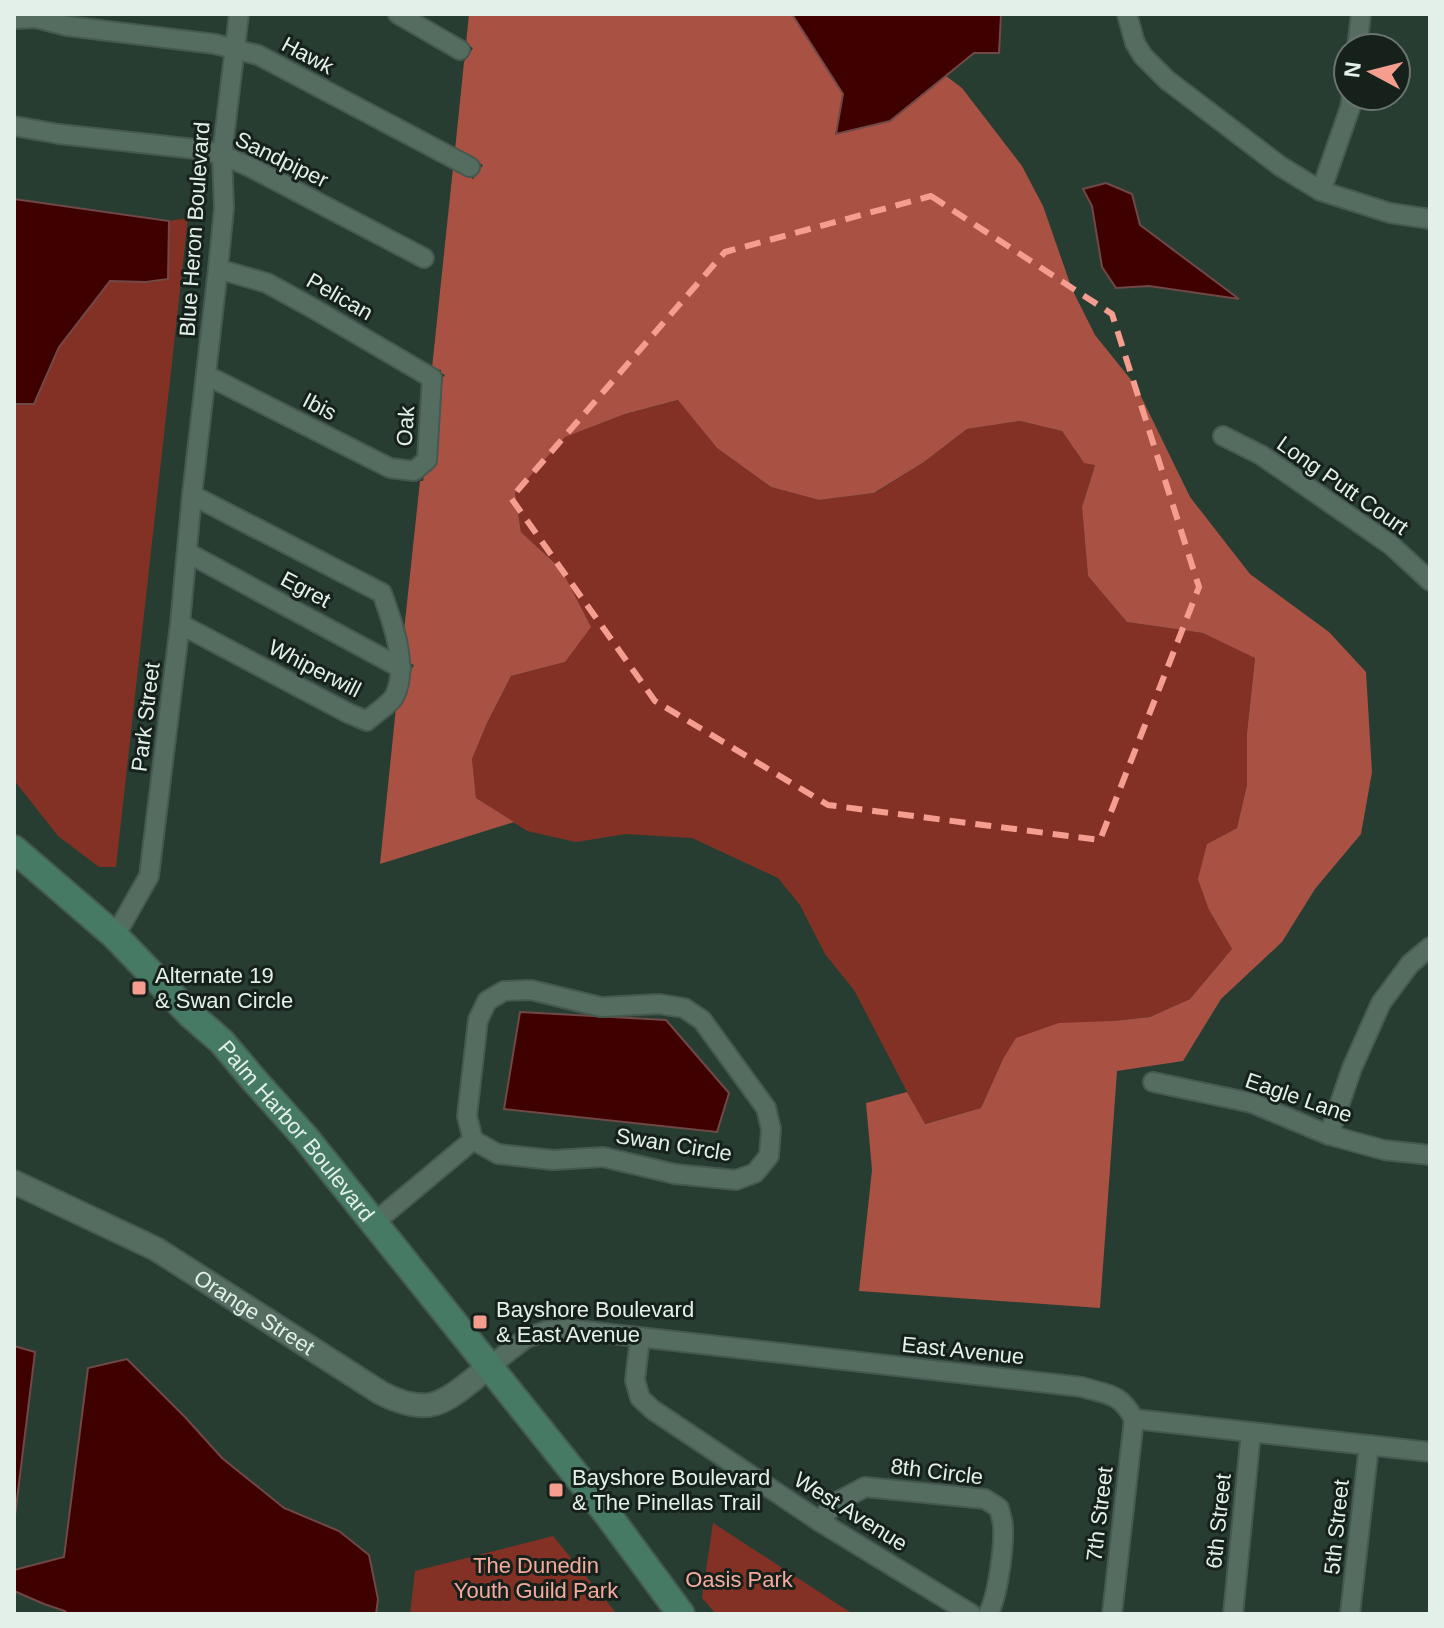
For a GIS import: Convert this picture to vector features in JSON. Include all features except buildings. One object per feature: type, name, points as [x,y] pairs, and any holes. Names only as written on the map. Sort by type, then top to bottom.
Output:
[{"type":"main road","name":"Palm Harbor Boulevard","points":[[14,849],[115,936],[191,1015],[222,1042],[305,1137],[605,1511],[681,1614]]},
{"type":"street","name":"Blue Heron Boulevard","points":[[192,495],[224,208],[222,155],[239,14]]},
{"type":"street","points":[[398,14],[460,50]]},
{"type":"street","points":[[1127,14],[1135,43],[1143,56],[1167,80],[1280,166],[1321,191],[1390,213],[1430,219]]},
{"type":"street","name":"Hawk","points":[[14,19],[36,18],[67,26],[215,44],[258,55],[470,167]]},
{"type":"street","points":[[1321,191],[1349,112]]},
{"type":"street","name":"Sandpiper","points":[[14,126],[204,150],[222,155],[424,258]]},
{"type":"street","name":"Pelican","points":[[218,269],[267,283],[432,378]]},
{"type":"street","name":"Ibis","points":[[206,375],[390,468],[414,471]]},
{"type":"street","name":"Oak","points":[[414,471],[427,460],[432,378]]},
{"type":"street","name":"Long Putt Court","points":[[1223,436],[1261,455],[1391,545],[1430,581]]},
{"type":"street","points":[[192,495],[382,593],[394,627],[401,668]]},
{"type":"street","name":"Park Street","points":[[115,936],[149,876],[180,624],[192,495]]},
{"type":"street","name":"Egret","points":[[188,553],[401,668]]},
{"type":"street","name":"Whiperwill","points":[[180,624],[367,721],[395,696],[401,668]]},
{"type":"street","points":[[1329,1135],[1352,1068],[1381,1003],[1410,964],[1430,947]]},
{"type":"street","name":"Swan Circle","points":[[531,990],[601,1007],[659,1004],[684,1008],[702,1020],[766,1108],[771,1129],[769,1156],[755,1173],[736,1180],[675,1174],[603,1157],[553,1160],[498,1154],[473,1140],[467,1116],[478,1020],[487,1001],[504,991],[531,990]]},
{"type":"street","name":"Eagle Lane","points":[[1153,1082],[1252,1103],[1329,1135],[1384,1150],[1430,1155]]},
{"type":"street","points":[[375,1222],[473,1140]]},
{"type":"street","name":"Orange Street","points":[[14,1182],[156,1249],[395,1400],[423,1406],[444,1401],[489,1367]]},
{"type":"street","name":"East Avenue","points":[[489,1367],[526,1338],[546,1331],[568,1329],[1082,1387],[1117,1397],[1127,1404],[1134,1419]]},
{"type":"street","name":"West Avenue","points":[[640,1338],[635,1380],[640,1398],[653,1410],[819,1521],[971,1614]]},
{"type":"street","points":[[1134,1419],[1430,1452]]},
{"type":"street","name":"7th Street","points":[[1112,1614],[1134,1419]]},
{"type":"street","name":"6th Street","points":[[1233,1614],[1251,1432]]},
{"type":"street","name":"5th Street","points":[[1350,1614],[1369,1445]]},
{"type":"street","name":"8th Circle","points":[[819,1521],[837,1502],[865,1487],[985,1499],[999,1508],[1003,1525],[998,1587],[988,1614]]},
{"type":"highlighted area","points":[[931,196],[1112,314],[1199,587],[1100,840],[828,805],[655,701],[511,498],[725,252]]},
{"type":"green space","points":[[188,218],[116,867],[99,867],[58,836],[14,780],[14,404],[34,404],[59,347],[110,281],[146,282],[169,221]]},
{"type":"green space","points":[[679,400],[717,448],[771,487],[819,500],[875,493],[924,462],[967,429],[1020,421],[1062,431],[1084,463],[1095,464],[1082,507],[1088,576],[1127,622],[1203,633],[1255,657],[1247,733],[1247,785],[1237,828],[1207,844],[1209,910],[1232,949],[1190,999],[1150,1017],[1114,1021],[1003,1059],[981,1108],[924,1124],[854,990],[825,954],[800,905],[778,878],[692,838],[626,834],[576,842],[527,831],[476,798],[472,759],[511,676],[565,662],[561,569],[521,532],[515,492],[564,437],[625,414]]},
{"type":"green space","name":"Oasis Park","points":[[713,1523],[853,1614],[716,1614],[702,1598]]},
{"type":"green space","name":"The Dunedin Youth Guild Park","points":[[553,1536],[617,1614],[410,1614],[415,1571]]},
{"type":"shaded area","points":[[469,14],[792,14],[843,94],[837,134],[890,121],[946,76],[962,88],[1022,166],[1043,206],[1072,289],[1095,335],[1136,386],[1190,497],[1250,574],[1329,632],[1366,672],[1372,772],[1361,834],[1315,889],[1282,942],[1221,999],[1183,1061],[1117,1071],[1100,1308],[859,1291],[872,1170],[866,1103],[907,1092],[925,1124],[981,1108],[1016,1038],[1059,1023],[1150,1017],[1190,999],[1232,949],[1209,910],[1198,879],[1207,844],[1237,828],[1247,785],[1247,733],[1255,658],[1203,633],[1127,622],[1088,576],[1082,507],[1095,465],[1084,463],[1062,431],[1020,421],[967,429],[924,462],[874,493],[819,500],[771,487],[717,448],[678,400],[625,414],[565,437],[515,493],[521,532],[561,569],[591,627],[565,662],[511,676],[472,759],[476,798],[514,822],[380,864],[396,707],[403,698],[414,665],[410,663],[404,631],[420,481],[436,460],[441,380],[445,375],[441,370],[432,368],[453,168],[473,179],[483,165],[455,150],[464,62],[473,48],[466,44]]},
{"type":"shaded area","points":[[792,14],[1001,14],[999,53],[974,53],[890,121],[836,134],[843,94]]},
{"type":"shaded area","points":[[1106,183],[1132,194],[1140,225],[1239,299],[1149,286],[1116,288],[1102,267],[1092,206],[1083,189]]},
{"type":"shaded area","points":[[14,199],[169,221],[168,279],[110,281],[59,347],[34,404],[14,404]]},
{"type":"shaded area","points":[[520,1012],[666,1020],[729,1093],[717,1132],[504,1109]]},
{"type":"shaded area","points":[[14,1346],[35,1352],[14,1524]]},
{"type":"shaded area","points":[[127,1359],[222,1458],[284,1508],[339,1531],[369,1555],[378,1599],[376,1614],[67,1614],[14,1591],[14,1570],[64,1557],[88,1368]]},
{"type":"place","name":"Alternate 19 & Swan Circle","points":[[139,988]]},
{"type":"place","name":"Bayshore Boulevard & East Avenue","points":[[480,1322]]},
{"type":"place","name":"Bayshore Boulevard & The Pinellas Trail","points":[[556,1490]]}]
